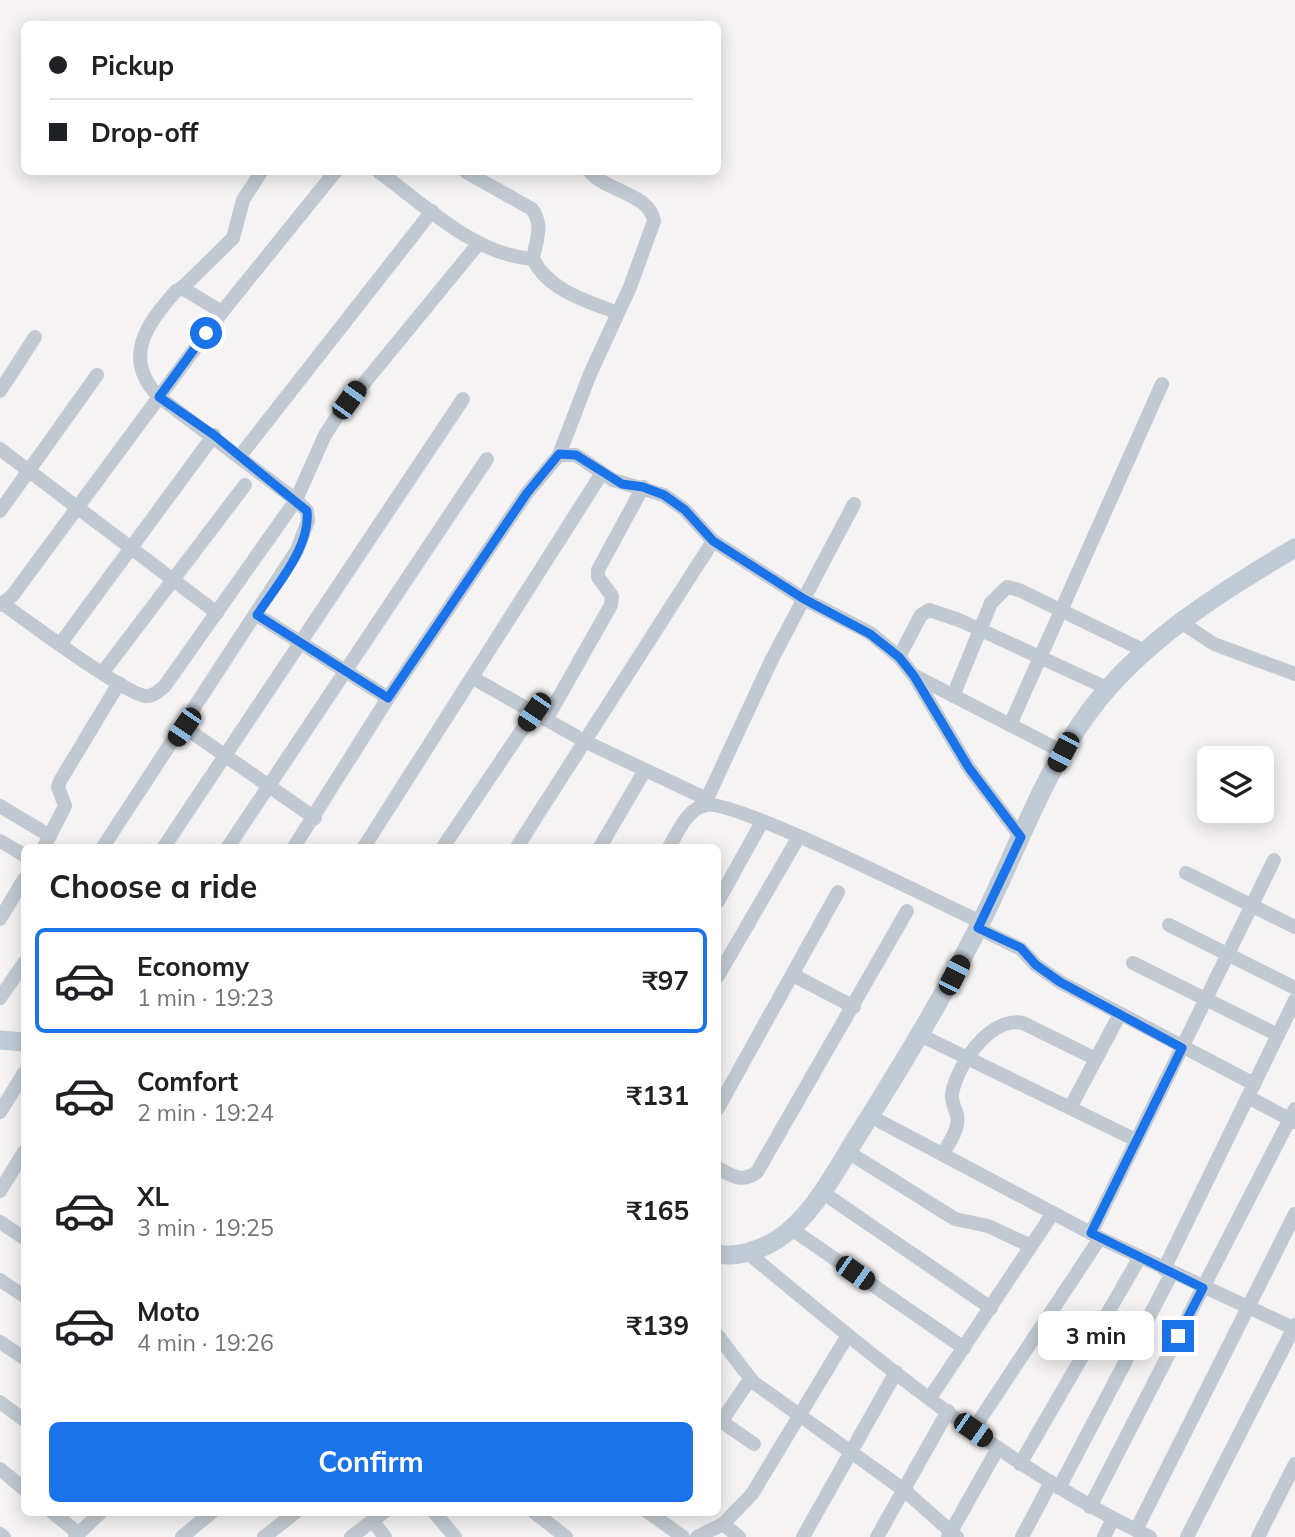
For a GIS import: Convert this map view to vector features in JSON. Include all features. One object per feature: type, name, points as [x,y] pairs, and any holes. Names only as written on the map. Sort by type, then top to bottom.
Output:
[{"type":"main road","points":[[721,1255],[748,1253],[778,1239],[822,1192],[920,1035],[979,925],[1063,752],[1089,712],[1147,652],[1182,623],[1220,595],[1295,548]]},
{"type":"main road","points":[[0,1040],[21,1042]]},
{"type":"street","points":[[106,844],[284,575],[306,532],[307,511],[296,500],[214,435],[159,397],[148,386],[141,370],[140,345],[158,312],[233,238],[243,200],[259,175]]},
{"type":"street","points":[[333,175],[222,312],[12,597],[1,604],[119,683],[145,696],[155,695],[164,687],[296,500],[325,435],[338,415],[479,243]]},
{"type":"street","points":[[383,175],[479,243],[501,255],[533,259],[548,280],[567,293],[618,313]]},
{"type":"street","points":[[471,175],[532,209],[540,228],[533,259]]},
{"type":"street","points":[[296,844],[388,698],[527,493],[559,454],[650,236],[653,215],[647,205],[603,183],[594,175]]},
{"type":"street","points":[[240,456],[432,211]]},
{"type":"street","points":[[182,288],[222,312]]},
{"type":"street","points":[[0,391],[35,337]]},
{"type":"street","points":[[0,511],[97,375]]},
{"type":"street","points":[[1010,725],[1162,384]]},
{"type":"street","points":[[166,844],[463,399]]},
{"type":"street","points":[[61,643],[214,435]]},
{"type":"street","points":[[0,449],[216,613]]},
{"type":"street","points":[[559,454],[576,455],[622,484],[643,487],[664,495],[685,510],[713,541],[804,599],[870,634],[899,657],[914,676],[969,768],[1021,837]]},
{"type":"street","points":[[230,844],[487,459]]},
{"type":"street","points":[[366,844],[602,473]]},
{"type":"street","points":[[103,672],[245,485]]},
{"type":"street","points":[[445,844],[540,716],[611,606],[612,596],[598,578],[598,570],[643,487]]},
{"type":"street","points":[[671,844],[686,818],[706,802],[804,599],[854,504]]},
{"type":"street","points":[[519,844],[713,541]]},
{"type":"street","points":[[953,696],[979,629],[998,593],[1007,587],[1061,609],[1147,652]]},
{"type":"street","points":[[899,657],[921,615],[929,610],[1041,656],[1109,689]]},
{"type":"street","points":[[257,615],[388,698]]},
{"type":"street","points":[[1182,623],[1214,644],[1295,674]]},
{"type":"street","points":[[914,676],[1063,752]]},
{"type":"street","points":[[473,678],[586,742],[706,802],[799,838],[979,925],[1021,948],[1045,972],[1182,1048],[1293,1116],[1090,1507]]},
{"type":"street","points":[[0,806],[47,842],[65,806],[58,787],[60,781],[119,683]]},
{"type":"street","points":[[184,727],[315,818]]},
{"type":"street","points":[[602,844],[645,770]]},
{"type":"street","points":[[721,896],[762,822]]},
{"type":"street","points":[[721,971],[799,838]]},
{"type":"street","points":[[0,841],[21,853]]},
{"type":"street","points":[[973,1430],[1096,1235],[1136,1140],[1274,860]]},
{"type":"street","points":[[1186,873],[1295,926]]},
{"type":"street","points":[[2,910],[21,883]]},
{"type":"street","points":[[721,1103],[838,892]]},
{"type":"street","points":[[721,1170],[738,1178],[749,1178],[757,1172],[854,1007],[906,911]]},
{"type":"street","points":[[1169,925],[1295,988]]},
{"type":"street","points":[[1133,963],[1278,1035]]},
{"type":"street","points":[[0,998],[21,967]]},
{"type":"street","points":[[793,975],[854,1007]]},
{"type":"street","points":[[1022,1537],[1055,1485],[1168,1271],[1295,1000]]},
{"type":"street","points":[[1070,1108],[1120,1014]]},
{"type":"street","points":[[943,1154],[958,1124],[951,1096],[968,1059],[990,1031],[1012,1021],[1044,1031],[1096,1059]]},
{"type":"street","points":[[920,1035],[1136,1140]]},
{"type":"street","points":[[0,1112],[21,1078]]},
{"type":"street","points":[[870,1116],[1168,1271],[1246,1308],[1294,1327],[1187,1537]]},
{"type":"street","points":[[848,1152],[955,1219],[988,1226],[1031,1246]]},
{"type":"street","points":[[0,1191],[21,1157]]},
{"type":"street","points":[[822,1192],[991,1308]]},
{"type":"street","points":[[930,1398],[1053,1213]]},
{"type":"street","points":[[748,1253],[848,1335],[1020,1464],[1090,1507],[1143,1534],[1246,1308],[1295,1214]]},
{"type":"street","points":[[0,1222],[21,1236]]},
{"type":"street","points":[[790,1228],[964,1348]]},
{"type":"street","points":[[1020,1464],[1140,1257]]},
{"type":"street","points":[[0,1280],[21,1294]]},
{"type":"street","points":[[697,1537],[723,1524],[752,1494],[848,1335]]},
{"type":"street","points":[[721,1340],[753,1382],[904,1490],[952,1535],[998,1448]]},
{"type":"street","points":[[0,1342],[21,1356]]},
{"type":"street","points":[[803,1537],[853,1453],[896,1372]]},
{"type":"street","points":[[721,1418],[746,1385],[753,1382]]},
{"type":"street","points":[[0,1402],[21,1418]]},
{"type":"street","points":[[877,1537],[948,1411]]},
{"type":"street","points":[[721,1422],[754,1444]]},
{"type":"street","points":[[1258,1537],[1295,1464]]},
{"type":"street","points":[[0,1469],[21,1486]]},
{"type":"street","points":[[56,1516],[77,1535],[97,1516]]},
{"type":"street","points":[[182,1537],[207,1516]]},
{"type":"street","points":[[264,1537],[291,1516]]},
{"type":"street","points":[[351,1537],[378,1516],[385,1537]]},
{"type":"street","points":[[437,1516],[455,1537]]},
{"type":"street","points":[[539,1516],[566,1537]]},
{"type":"street","points":[[654,1516],[683,1537]]},
{"type":"street","points":[[1104,1537],[1114,1519]]},
{"type":"street","points":[[723,1524],[739,1537]]},
{"type":"route","points":[[206,333],[159,397],[214,435],[307,511],[306,532],[284,575],[257,615],[388,698],[550,461],[559,454],[568,453],[587,460],[602,473],[622,484],[643,487],[664,495],[685,510],[713,541],[804,599],[870,634],[899,657],[931,701],[969,768],[1021,837],[978,928],[1021,948],[1036,965],[1060,982],[1182,1048],[1091,1233],[1203,1288],[1178,1336]]}]
